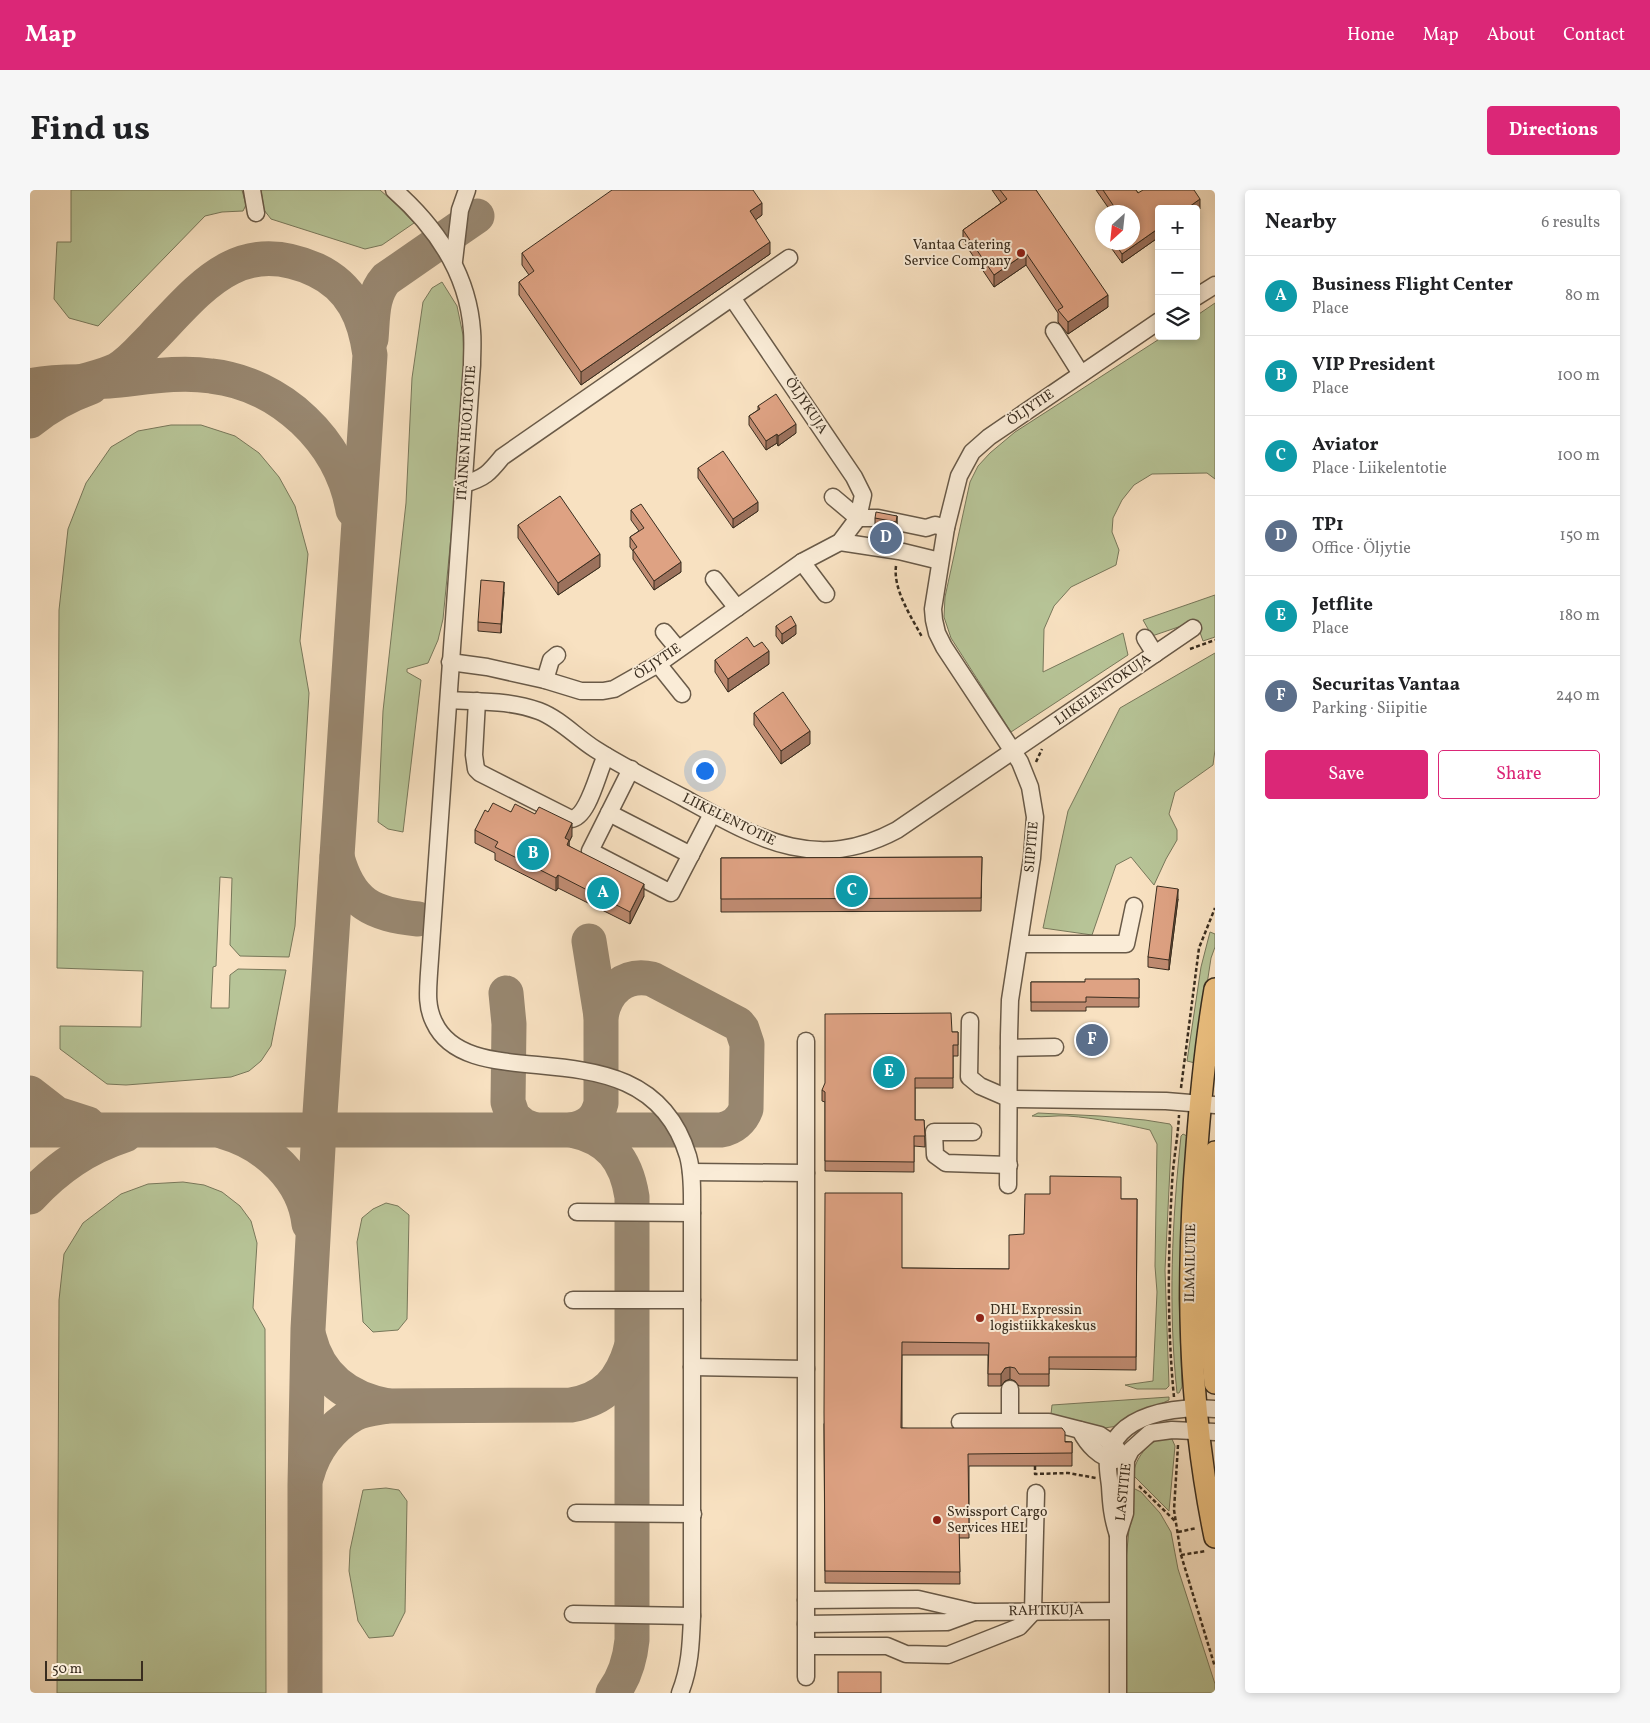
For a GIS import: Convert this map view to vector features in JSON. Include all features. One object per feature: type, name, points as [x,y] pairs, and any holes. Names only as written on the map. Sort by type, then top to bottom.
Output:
[{"type":"main road","name":"ILMAILUTIE","points":[[1206,1539],[1205,1408],[1192,1363],[1190,1294],[1192,1208],[1208,1104],[1208,1025],[1215,989]]},
{"type":"main road","name":"ILMAILUTIE","points":[[1215,1152],[1210,1238],[1211,1312],[1215,1383]]},
{"type":"street","points":[[252,190],[256,213]]},
{"type":"street","name":"ITÄINEN HUOLTOTIE","points":[[394,190],[429,226],[454,261],[465,293],[472,329],[472,365],[450,662],[449,700],[428,995],[429,1009],[441,1034],[451,1045],[463,1052],[502,1060],[596,1072],[626,1082],[640,1091],[666,1115],[676,1129],[688,1157],[691,1172],[692,1213],[692,1616],[691,1652],[687,1675],[680,1693]]},
{"type":"street","points":[[454,261],[460,210],[467,190]]},
{"type":"street","points":[[464,484],[480,479],[490,472],[502,457],[733,299],[789,258]]},
{"type":"street","points":[[1199,295],[1215,285]]},
{"type":"street","name":"ÖLJYKUJA","points":[[733,299],[854,477],[862,495],[858,518]]},
{"type":"street","name":"ÖLJYTIE","points":[[940,561],[959,476],[972,452],[989,437],[1155,324]]},
{"type":"street","points":[[1054,331],[1081,374]]},
{"type":"street","points":[[833,497],[858,518],[878,518],[926,528],[935,526],[946,528]]},
{"type":"street","name":"ÖLJYTIE","points":[[450,662],[544,680],[581,691],[603,691],[624,684],[658,664],[802,562],[840,542],[858,518]]},
{"type":"street","points":[[840,542],[899,551],[940,561]]},
{"type":"street","name":"SIIPITIE","points":[[940,561],[933,609],[937,633],[952,660],[1014,752],[1030,787],[1036,817],[1035,835],[1010,1000],[1008,1185]]},
{"type":"street","points":[[802,562],[826,594]]},
{"type":"street","points":[[714,579],[737,608]]},
{"type":"street","name":"LIIKELENTOKUJA","points":[[1014,752],[1193,628]]},
{"type":"street","points":[[664,632],[678,649]]},
{"type":"street","points":[[1145,638],[1155,654]]},
{"type":"street","points":[[544,680],[548,667],[557,655]]},
{"type":"street","points":[[658,664],[682,694]]},
{"type":"street","name":"LIIKELENTOTIE","points":[[449,700],[502,702],[521,705],[540,712],[555,719],[606,756],[712,814],[787,847],[822,850],[869,844],[897,830],[1014,752]]},
{"type":"street","points":[[477,702],[474,755],[476,769],[480,773],[571,819],[581,814],[594,788],[601,764],[606,756]]},
{"type":"street","points":[[631,769],[590,851],[672,892],[712,814]]},
{"type":"street","points":[[609,813],[691,855]]},
{"type":"street","points":[[1019,944],[1126,944],[1134,906]]},
{"type":"street","points":[[970,1021],[969,1077],[980,1086],[1010,1099],[1166,1101],[1208,1104]]},
{"type":"street","points":[[806,1042],[806,1677]]},
{"type":"street","points":[[1009,1048],[1055,1047]]},
{"type":"street","points":[[973,1132],[934,1132],[935,1155],[946,1163],[1008,1165]]},
{"type":"street","points":[[691,1172],[806,1173]]},
{"type":"street","points":[[578,1212],[692,1213]]},
{"type":"street","points":[[573,1300],[692,1300]]},
{"type":"street","points":[[692,1368],[806,1369]]},
{"type":"street","points":[[1010,1389],[1010,1423]]},
{"type":"street","name":"LASTITIE","points":[[1118,1535],[1111,1514],[1110,1452],[1124,1428],[1138,1420],[1158,1414],[1205,1408]]},
{"type":"street","points":[[960,1422],[1049,1422],[1080,1430],[1086,1441],[1126,1460]]},
{"type":"street","name":"LASTITIE","points":[[1118,1693],[1118,1535],[1125,1513],[1126,1460],[1132,1450],[1150,1433],[1162,1430],[1206,1431]]},
{"type":"street","points":[[806,1646],[887,1646],[906,1654],[948,1655],[1019,1627],[1034,1612],[1036,1492]]},
{"type":"street","points":[[576,1513],[693,1514]]},
{"type":"street","points":[[806,1600],[918,1599],[974,1612]]},
{"type":"street","name":"RAHTIKUJA","points":[[974,1612],[1117,1610]]},
{"type":"street","points":[[806,1624],[948,1622],[974,1612]]},
{"type":"street","points":[[573,1614],[692,1616]]},
{"type":"path","points":[[899,551],[895,567],[895,577],[912,618],[927,644]]},
{"type":"path","points":[[1035,1466],[1035,1474],[1068,1474],[1100,1480],[1098,1474]]},
{"type":"path","points":[[1125,1481],[1136,1483],[1176,1522]]},
{"type":"path","points":[[1178,1532],[1206,1539]]},
{"type":"path","points":[[1181,1555],[1206,1539]]},
{"type":"green space","points":[[71,190],[242,190],[246,205],[243,211],[222,212],[205,216],[98,326],[69,318],[54,299],[57,242],[71,242]]},
{"type":"green space","points":[[261,190],[380,190],[414,223],[382,245],[365,249],[271,219],[264,210]]},
{"type":"green space","points":[[442,282],[457,306],[463,335],[464,364],[459,454],[443,619],[438,640],[428,663],[407,669],[407,672],[421,680],[403,832],[388,829],[378,822],[383,711],[406,503],[412,378],[423,302],[432,288]]},
{"type":"green space","points":[[1215,303],[1215,479],[1207,473],[1152,474],[1134,485],[1122,500],[1113,518],[1112,532],[1119,550],[1116,565],[1071,587],[1054,606],[1044,629],[1043,672],[1123,633],[1128,655],[1011,732],[951,638],[944,617],[945,597],[970,482],[978,466],[1015,432],[1158,340],[1200,340],[1200,313]]},
{"type":"green space","points":[[171,425],[201,425],[235,436],[259,453],[279,477],[295,506],[308,554],[300,641],[309,693],[295,926],[289,957],[240,956],[230,945],[232,878],[220,877],[216,966],[213,967],[211,1008],[229,1008],[230,975],[238,969],[286,970],[271,1046],[261,1061],[249,1071],[231,1077],[126,1085],[107,1084],[60,1049],[60,1026],[141,1027],[143,971],[57,968],[59,610],[68,529],[86,483],[111,447],[138,431]]},
{"type":"green space","points":[[1215,595],[1215,637],[1203,641],[1196,621],[1152,636],[1143,620]]},
{"type":"green space","points":[[1215,653],[1215,750],[1213,765],[1175,792],[1169,814],[1177,830],[1177,840],[1154,885],[1131,857],[1116,865],[1092,935],[1043,928],[1068,811],[1120,708]]},
{"type":"green space","points":[[1210,932],[1215,934],[1215,947],[1211,958],[1195,1063],[1187,1061],[1201,967]]},
{"type":"green space","points":[[1038,1113],[1145,1120],[1170,1124],[1172,1127],[1165,1270],[1169,1386],[1166,1389],[1137,1389],[1125,1385],[1153,1381],[1157,1292],[1155,1266],[1157,1144],[1150,1130],[1078,1117],[1032,1116]]},
{"type":"green space","points":[[1183,1134],[1189,1137],[1191,1147],[1180,1266],[1179,1299],[1182,1387],[1179,1393],[1177,1393],[1174,1361],[1172,1264],[1178,1168],[1181,1136]]},
{"type":"green space","points":[[183,1182],[204,1185],[222,1192],[240,1206],[251,1221],[257,1243],[253,1308],[265,1329],[266,1693],[57,1693],[59,1300],[64,1254],[83,1223],[121,1194],[148,1184]]},
{"type":"green space","points":[[386,1203],[398,1206],[409,1215],[407,1319],[398,1330],[373,1332],[363,1322],[357,1242],[362,1218],[373,1209]]},
{"type":"green space","points":[[1169,1397],[1169,1400],[1120,1426],[1104,1428],[1051,1414],[1052,1405]]},
{"type":"green space","points":[[1164,1438],[1172,1439],[1175,1446],[1169,1511],[1133,1475],[1136,1463],[1143,1452],[1153,1443]]},
{"type":"green space","points":[[386,1488],[399,1490],[407,1501],[405,1612],[393,1636],[369,1638],[358,1621],[349,1571],[350,1550],[363,1490]]},
{"type":"green space","points":[[1133,1488],[1141,1492],[1160,1513],[1171,1532],[1178,1569],[1215,1684],[1215,1693],[1124,1693],[1124,1581]]},
{"type":"building","points":[[612,190],[753,190],[762,203],[750,211],[770,242],[581,372],[519,282],[534,271],[522,253]]},
{"type":"building","name":"Vantaa Catering Service Company","points":[[1000,190],[1036,190],[1108,295],[1068,322],[1058,310],[1063,307],[1026,253],[994,275],[963,230],[1007,199]]},
{"type":"building","points":[[1103,190],[1136,190],[1138,193],[1143,190],[1194,190],[1200,199],[1192,205],[1155,205],[1155,231],[1140,241],[1140,205],[1113,205]]},
{"type":"building","points":[[1119,250],[1128,250],[1122,254]]},
{"type":"building","points":[[776,394],[796,424],[778,436],[777,434],[766,441],[749,416],[760,409],[758,406]]},
{"type":"building","points":[[723,451],[758,502],[733,519],[698,468]]},
{"type":"building","points":[[560,496],[600,554],[558,583],[518,525]]},
{"type":"building","points":[[641,504],[681,562],[654,581],[633,550],[637,547],[630,537],[644,528],[631,510]]},
{"type":"building","points":[[876,512],[897,516],[896,522],[875,518]]},
{"type":"building","points":[[481,580],[504,582],[501,624],[478,622]]},
{"type":"building","points":[[791,616],[796,625],[782,634],[776,626]]},
{"type":"building","points":[[747,637],[754,647],[762,642],[769,651],[728,679],[715,660]]},
{"type":"building","points":[[783,692],[810,731],[781,751],[754,713]]},
{"type":"building","points":[[493,803],[511,812],[515,804],[535,814],[539,807],[572,823],[565,838],[569,840],[567,845],[644,884],[630,912],[558,875],[556,878],[495,847],[498,842],[475,830],[485,810],[488,812]]},
{"type":"building","points":[[982,857],[981,898],[721,899],[721,858]]},
{"type":"building","points":[[1157,886],[1178,889],[1169,960],[1148,957]]},
{"type":"building","points":[[1085,979],[1139,979],[1139,998],[1086,997],[1086,1002],[1031,1002],[1031,982],[1085,982]]},
{"type":"building","points":[[951,1013],[952,1032],[958,1032],[958,1045],[953,1045],[953,1078],[915,1078],[915,1120],[924,1120],[925,1136],[914,1136],[914,1162],[825,1161],[825,1092],[822,1090],[825,1083],[825,1014]]},
{"type":"building","name":"DHL Expressin logistiikkakeskus","points":[[1050,1176],[1121,1177],[1121,1199],[1137,1199],[1136,1357],[1049,1357],[1049,1374],[1019,1374],[1015,1368],[1010,1367],[1005,1368],[1001,1374],[988,1374],[989,1343],[902,1342],[901,1428],[1062,1428],[1065,1432],[1065,1442],[1072,1442],[1072,1453],[968,1454],[969,1525],[959,1525],[960,1572],[825,1571],[825,1193],[902,1193],[902,1268],[1009,1269],[1009,1235],[1024,1234],[1025,1194],[1050,1194]]},
{"type":"building","points":[[838,1672],[881,1672],[881,1693],[838,1693]]},
{"type":"taxiway","points":[[371,339],[375,300],[386,279],[477,216]]},
{"type":"taxiway","points":[[77,383],[108,374],[122,367],[205,285],[224,272],[243,263],[265,259],[289,261],[316,270],[339,285],[355,305],[365,328],[368,341],[370,355],[319,1129],[308,1329],[305,1485],[305,1693]]},
{"type":"taxiway","points":[[30,386],[186,374],[237,381],[261,391],[284,404],[304,420],[321,439],[336,461],[346,485],[353,510]]},
{"type":"taxiway","points":[[30,421],[59,401],[91,387]]},
{"type":"taxiway","points":[[337,857],[349,886],[365,904],[388,914],[418,919]]},
{"type":"taxiway","points":[[571,1130],[591,1122],[597,1114],[601,1103],[601,1016],[589,941]]},
{"type":"taxiway","points":[[577,1130],[721,1130],[736,1123],[746,1109],[747,1044],[742,1029],[738,1024],[652,979],[642,978],[625,981],[612,991],[607,998],[601,1016]]},
{"type":"taxiway","points":[[506,993],[509,1024],[508,1102],[513,1117],[524,1126],[532,1129]]},
{"type":"taxiway","points":[[30,1093],[57,1114],[88,1124]]},
{"type":"taxiway","points":[[30,1130],[571,1130],[596,1139],[614,1152],[625,1172],[632,1197],[632,1640],[626,1668],[621,1681],[613,1693]]},
{"type":"taxiway","points":[[224,1132],[254,1145],[280,1166],[300,1192],[309,1224]]},
{"type":"taxiway","points":[[30,1197],[51,1176],[85,1152],[125,1135]]},
{"type":"taxiway","points":[[309,1337],[320,1364],[338,1384],[361,1398],[388,1406]]},
{"type":"taxiway","points":[[307,1475],[314,1456],[324,1440],[338,1425],[358,1412],[388,1406],[571,1405],[593,1398],[610,1387],[622,1370],[631,1348]]},
{"type":"place","name":"Vantaa Catering Service Company","points":[[1021,253]]},
{"type":"place","name":"TP1","points":[[886,538]]},
{"type":"place","name":"VIP President","points":[[533,854]]},
{"type":"place","name":"Aviator","points":[[852,891]]},
{"type":"place","name":"Business Flight Center","points":[[603,893]]},
{"type":"place","name":"Securitas Vantaa","points":[[1092,1040]]},
{"type":"place","name":"Jetflite","points":[[889,1072]]},
{"type":"place","name":"DHL Expressin logistiikkakeskus","points":[[980,1318]]},
{"type":"place","name":"Swissport Cargo Services HEL","points":[[937,1520]]}]
